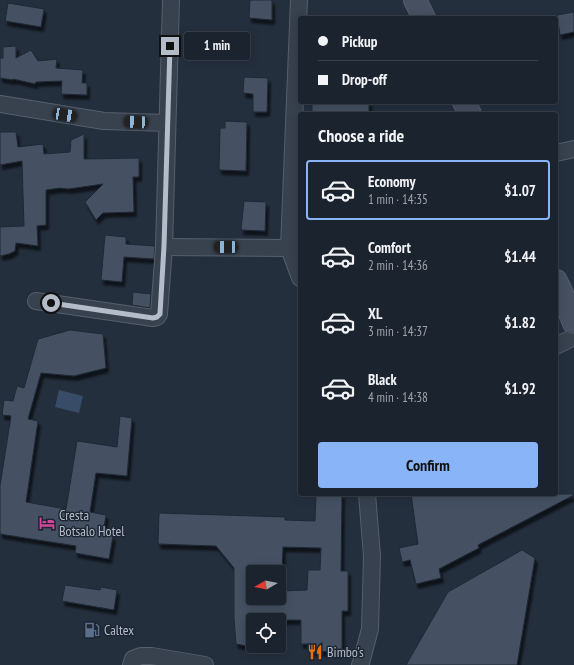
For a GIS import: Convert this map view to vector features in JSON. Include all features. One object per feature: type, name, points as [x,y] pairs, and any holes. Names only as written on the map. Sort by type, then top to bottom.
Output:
[{"type":"street","points":[[36,301],[143,317],[153,318],[160,314],[164,246],[171,0]]},
{"type":"street","points":[[298,16],[299,0]]},
{"type":"street","points":[[416,0],[423,16]]},
{"type":"street","points":[[298,25],[289,248],[298,273]]},
{"type":"street","points":[[0,104],[104,121],[167,123]]},
{"type":"street","points":[[558,153],[574,149]]},
{"type":"street","points":[[164,246],[289,248]]},
{"type":"street","points":[[558,285],[574,323]]},
{"type":"street","points":[[558,345],[574,337]]},
{"type":"street","points":[[360,665],[370,629],[372,556],[367,496]]},
{"type":"street","points":[[132,665],[133,659],[141,656],[152,656],[205,665]]},
{"type":"water","points":[[59,390],[83,396],[79,413],[55,407]]},
{"type":"building","points":[[250,0],[272,0],[272,20],[249,18]]},
{"type":"building","points":[[8,3],[44,9],[41,27],[5,21]]},
{"type":"building","points":[[574,12],[574,32],[560,35],[557,15]]},
{"type":"building","points":[[16,46],[16,58],[31,50],[38,61],[57,59],[56,68],[83,70],[82,83],[87,83],[87,95],[61,94],[62,81],[36,82],[35,84],[13,79],[0,78],[0,58],[3,58],[3,47]]},
{"type":"building","points":[[244,77],[268,78],[267,112],[253,112],[253,94],[243,93]]},
{"type":"building","points":[[312,104],[369,104],[369,112],[312,112]]},
{"type":"building","points":[[225,121],[247,122],[246,171],[219,170],[220,128],[225,128]]},
{"type":"building","points":[[0,132],[16,132],[18,147],[43,144],[44,154],[70,152],[71,140],[84,134],[84,159],[139,158],[139,177],[133,177],[134,212],[103,213],[96,220],[85,202],[103,184],[68,189],[60,188],[46,190],[46,225],[37,226],[38,246],[16,243],[15,251],[0,256],[0,227],[24,226],[22,161],[0,165]]},
{"type":"building","points":[[244,201],[266,202],[265,231],[241,230]]},
{"type":"building","points":[[105,235],[126,237],[126,244],[155,246],[154,259],[124,257],[122,282],[101,280]]},
{"type":"building","points":[[133,292],[151,294],[150,308],[132,305]]},
{"type":"building","points":[[70,330],[103,334],[106,368],[74,376],[41,373],[28,419],[38,421],[26,502],[66,509],[77,441],[117,447],[120,416],[132,418],[127,476],[96,473],[90,512],[106,515],[103,534],[113,536],[109,559],[75,553],[76,546],[0,534],[0,486],[11,416],[2,415],[4,400],[13,401],[17,386],[24,388],[38,339]]},
{"type":"building","points":[[558,494],[574,494],[478,545],[479,548],[439,569],[441,578],[416,584],[410,560],[402,562],[399,548],[418,544],[411,496],[558,496]]},
{"type":"building","points":[[316,496],[342,496],[341,571],[348,571],[348,611],[342,611],[342,652],[308,651],[308,644],[301,644],[301,620],[286,620],[286,613],[246,613],[246,646],[236,644],[234,618],[234,568],[216,546],[158,544],[159,513],[285,517],[285,520],[315,521]]},
{"type":"building","points":[[522,550],[535,558],[517,665],[406,665],[448,592]]},
{"type":"building","points":[[65,585],[100,590],[101,587],[117,590],[114,610],[62,601]]},
{"type":"place","name":"Cresta Botsalo Hotel","points":[[47,523]]},
{"type":"place","name":"Caltex","points":[[92,630]]},
{"type":"place","name":"Bimbo's","points":[[315,652]]},
{"type":"route","points":[[51,303],[143,317],[153,318],[160,314],[164,246],[170,46]]}]
